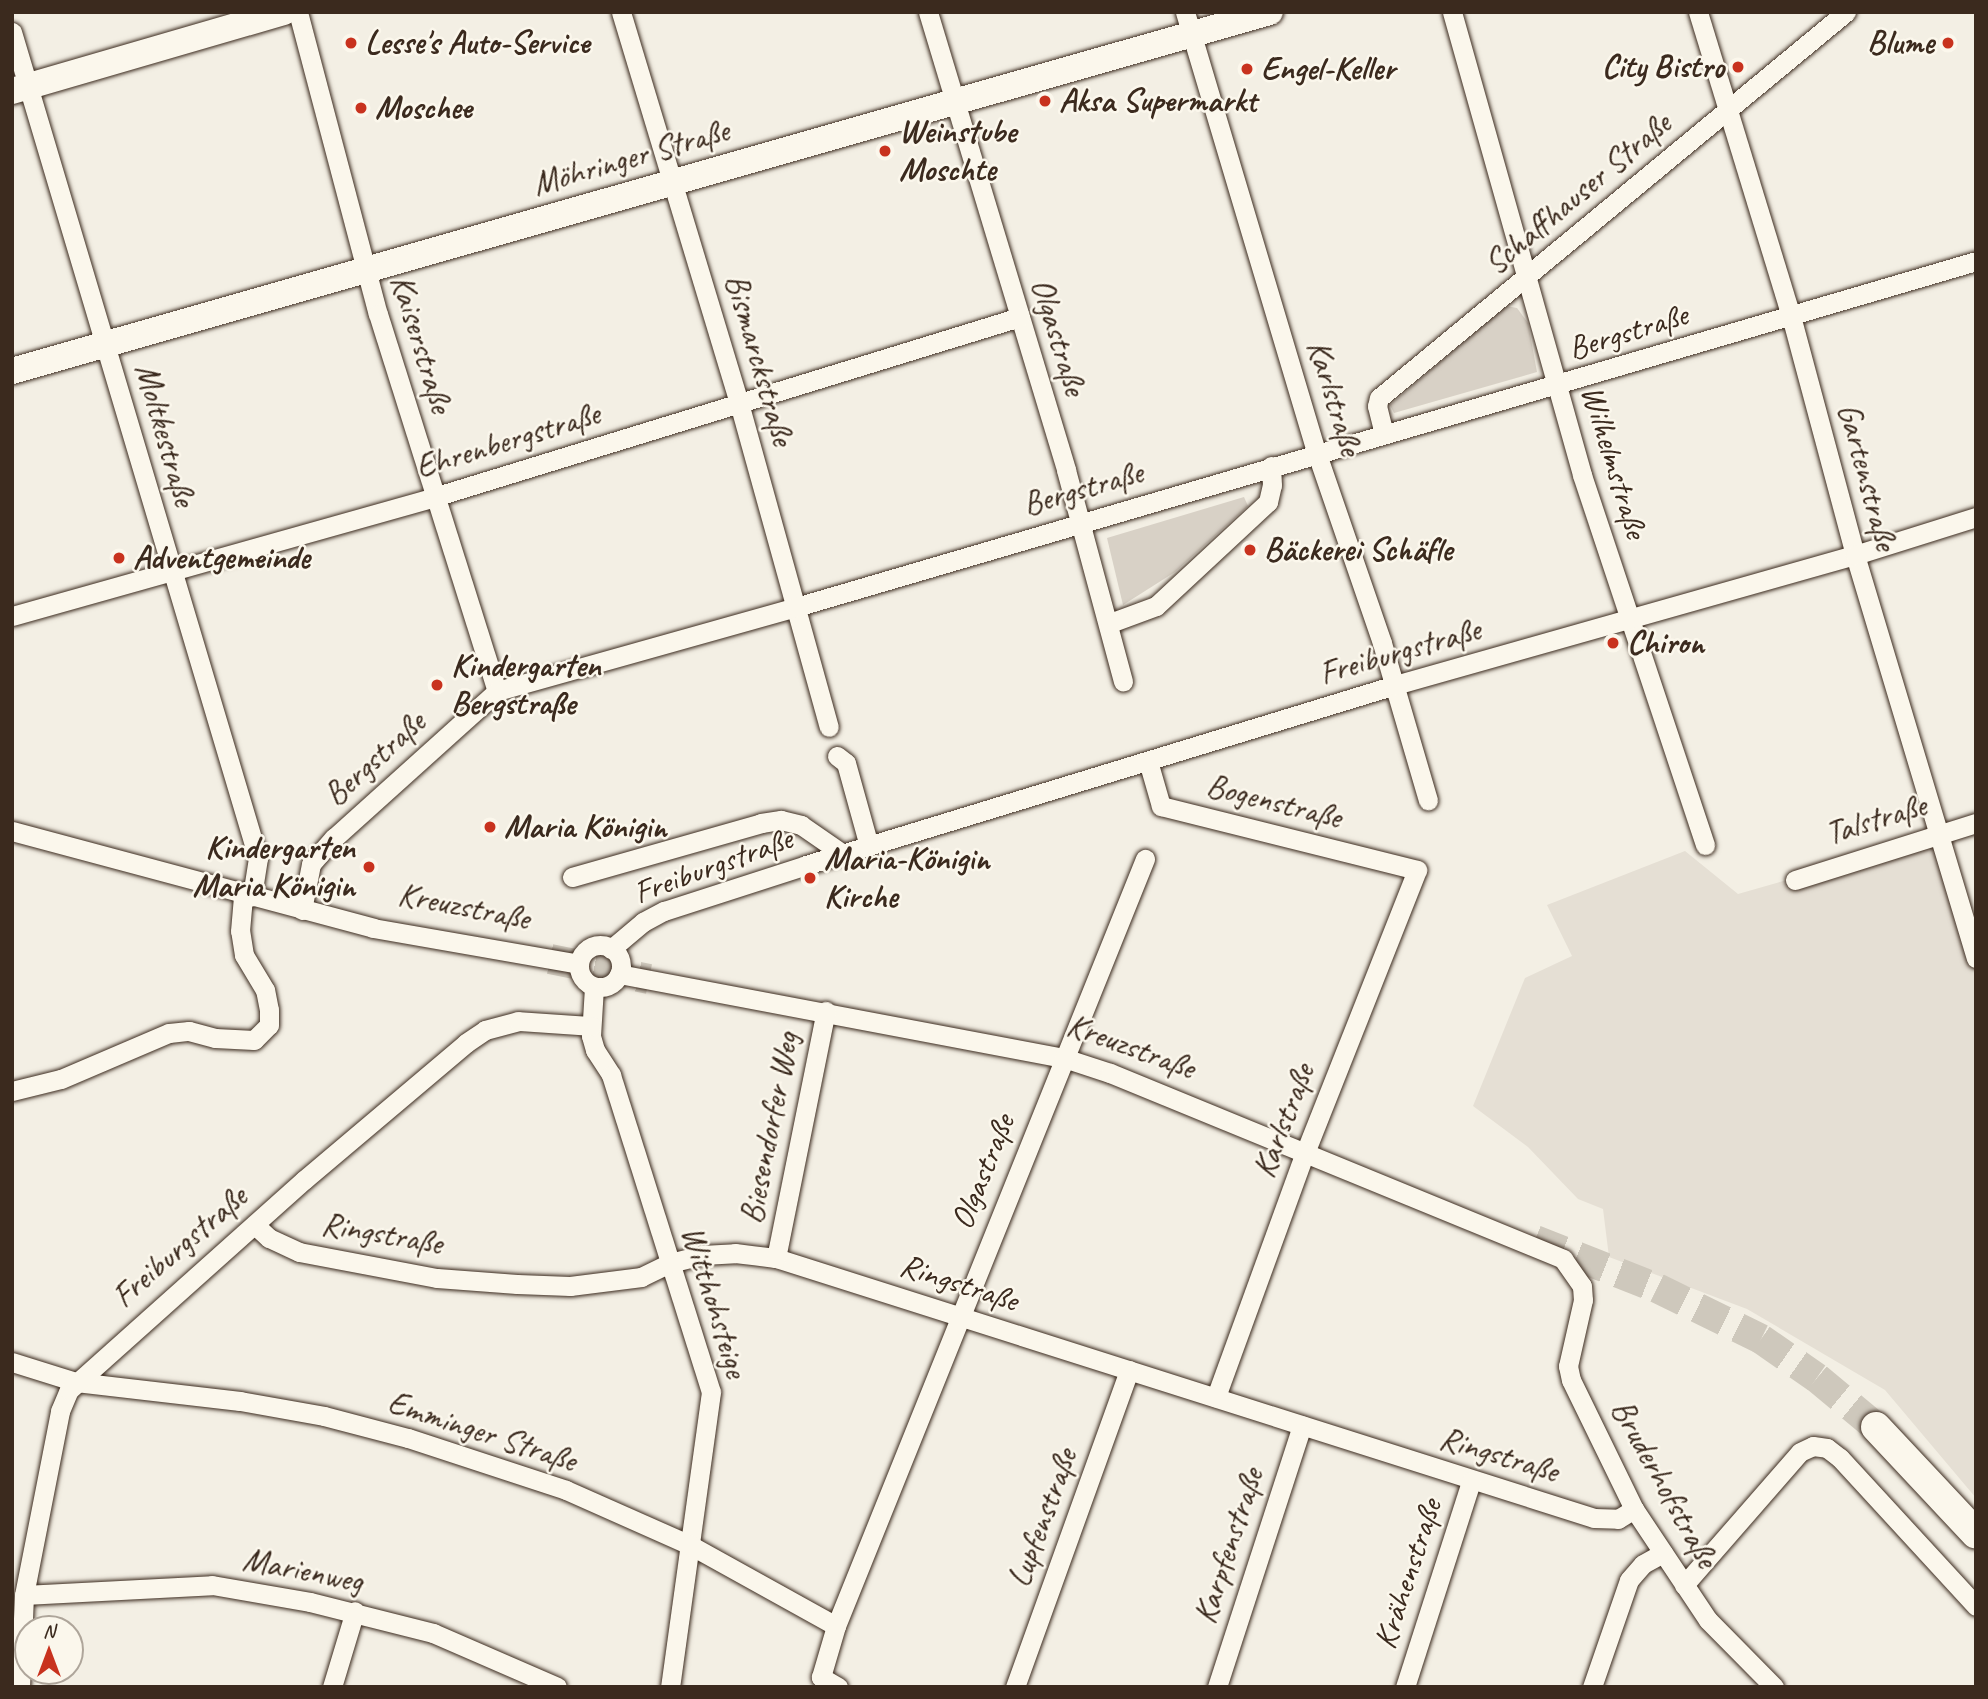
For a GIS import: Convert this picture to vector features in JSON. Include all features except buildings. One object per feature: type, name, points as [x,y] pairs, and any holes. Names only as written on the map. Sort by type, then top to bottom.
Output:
[{"type":"main road","points":[[1876,1427],[1976,1534]]},
{"type":"street","points":[[20,88],[284,12]]},
{"type":"street","name":"Kaiserstraße","points":[[298,12],[366,271],[434,497],[498,691]]},
{"type":"street","name":"Bismarckstraße","points":[[621,12],[739,402],[829,727]]},
{"type":"street","name":"Olgastraße","points":[[928,12],[1081,522],[1110,623],[1123,681]]},
{"type":"street","name":"Möhringer Straße","points":[[12,371],[954,101],[1188,23],[1270,12]]},
{"type":"street","name":"Wilhelmstraße","points":[[1452,12],[1582,475],[1705,845]]},
{"type":"street","name":"Gartenstraße","points":[[1698,12],[1791,316],[1855,555],[1976,958]]},
{"type":"street","name":"Schaffhauser Straße","points":[[1384,434],[1377,406],[1379,398],[1527,279],[1728,108],[1846,12]]},
{"type":"street","name":"Karlstraße","points":[[1188,23],[1317,454],[1395,684],[1428,800]]},
{"type":"street","name":"Moltkestraße","points":[[12,32],[20,88],[106,344],[258,859],[240,931],[244,955],[265,989],[269,1010],[269,1025],[254,1040],[215,1038],[188,1031],[169,1033],[61,1079],[12,1091]]},
{"type":"street","name":"Bergstraße","points":[[302,910],[311,864],[334,838],[498,691],[796,607],[1271,466],[1558,386],[1976,261]]},
{"type":"street","name":"Ehrenbergstraße","points":[[12,616],[173,573],[434,497],[1020,317]]},
{"type":"street","points":[[1110,623],[1156,606],[1268,502],[1272,485],[1271,466]]},
{"type":"street","name":"Freiburgstraße","points":[[611,948],[643,922],[664,911],[843,854],[1395,684],[1855,555],[1976,517]]},
{"type":"street","points":[[837,756],[846,763],[869,846]]},
{"type":"street","name":"Bogenstraße","points":[[1147,761],[1161,806],[1417,870]]},
{"type":"street","name":"Freiburgstraße","points":[[572,877],[761,823],[781,820],[802,825],[843,854]]},
{"type":"street","name":"Talstraße","points":[[1795,880],[1976,823]]},
{"type":"street","name":"Kreuzstraße","points":[[12,831],[373,928],[579,964]]},
{"type":"street","name":"Olgastraße","points":[[836,1626],[1145,859]]},
{"type":"street","name":"Karlstraße","points":[[1216,1397],[1304,1154],[1417,870]]},
{"type":"street","points":[[591,947],[611,948],[621,963],[619,974],[606,986],[594,987],[580,975],[579,964],[591,947]]},
{"type":"street","name":"Kreuzstraße","points":[[619,974],[1064,1058],[1110,1073],[1548,1252],[1572,1267],[1582,1286]]},
{"type":"street","name":"Witthohsteige","points":[[594,987],[591,1026],[595,1050],[611,1075],[712,1392],[670,1687]]},
{"type":"street","name":"Biesendorfer Weg","points":[[776,1258],[826,1011]]},
{"type":"street","name":"Freiburgstraße","points":[[20,1687],[24,1595],[60,1410],[69,1390],[466,1043],[485,1030],[518,1021],[591,1026]]},
{"type":"street","name":"Ringstraße","points":[[255,1225],[269,1238],[299,1252],[437,1278],[570,1286],[641,1277],[670,1263],[713,1254],[776,1258],[1594,1518],[1618,1520],[1634,1509]]},
{"type":"street","name":"Bruderhofstraße","points":[[1582,1286],[1583,1300],[1568,1366],[1571,1380],[1634,1509],[1684,1585],[1708,1620],[1774,1687]]},
{"type":"street","name":"Emminger Straße","points":[[12,1362],[76,1382],[240,1401],[324,1416],[408,1438],[566,1490],[690,1545],[836,1626]]},
{"type":"street","name":"Lupfenstraße","points":[[1015,1687],[1129,1370]]},
{"type":"street","name":"Karpfenstraße","points":[[1217,1687],[1302,1425]]},
{"type":"street","points":[[1684,1585],[1800,1452],[1813,1446],[1827,1448],[1840,1458],[1976,1606]]},
{"type":"street","name":"Krähenstraße","points":[[1405,1687],[1471,1481]]},
{"type":"street","points":[[1592,1687],[1629,1580],[1643,1564],[1663,1553]]},
{"type":"street","name":"Marienweg","points":[[24,1595],[212,1585],[355,1611],[433,1633],[557,1687]]},
{"type":"street","points":[[332,1687],[355,1611]]},
{"type":"street","points":[[836,1626],[821,1677],[838,1687]]},
{"type":"shaded area","points":[[1506,306],[1517,308],[1528,323],[1537,372],[1394,413],[1390,405]]},
{"type":"shaded area","points":[[1244,497],[1248,506],[1175,572],[1123,605],[1107,538]]},
{"type":"shaded area","points":[[1939,836],[1976,959],[1976,1498],[1885,1390],[1747,1309],[1609,1257],[1603,1209],[1578,1199],[1528,1147],[1473,1106],[1525,978],[1572,956],[1547,905],[1685,851],[1738,894]]},
{"type":"tunnel","points":[[550,959],[649,979]]},
{"type":"tunnel","points":[[1535,1240],[1657,1288],[1761,1339],[1817,1378],[1876,1427]]},
{"type":"place","name":"Lesse's Auto-Service","points":[[351,43]]},
{"type":"place","name":"Blume","points":[[1948,43]]},
{"type":"place","name":"City Bistro","points":[[1738,67]]},
{"type":"place","name":"Engel-Keller","points":[[1247,69]]},
{"type":"place","name":"Aksa Supermarkt","points":[[1045,101]]},
{"type":"place","name":"Moschee","points":[[361,108]]},
{"type":"place","name":"Weinstube Moschte","points":[[885,151]]},
{"type":"place","name":"Bäckerei Schäfle","points":[[1250,550]]},
{"type":"place","name":"Adventgemeinde","points":[[119,558]]},
{"type":"place","name":"Chiron","points":[[1613,643]]},
{"type":"place","name":"Kindergarten Bergstraße","points":[[437,685]]},
{"type":"place","name":"Maria Königin","points":[[490,827]]},
{"type":"place","name":"Kindergarten Maria Königin","points":[[369,867]]},
{"type":"place","name":"Maria-Königin Kirche","points":[[810,878]]}]
